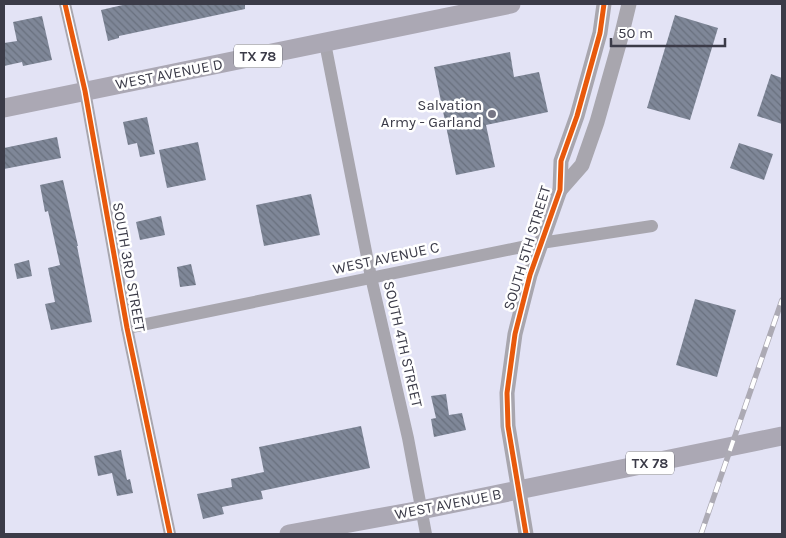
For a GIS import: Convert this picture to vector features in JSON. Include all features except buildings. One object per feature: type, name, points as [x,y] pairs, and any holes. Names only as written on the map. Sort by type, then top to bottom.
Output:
[{"type":"main road","name":"WEST AVENUE D","points":[[4,108],[325,43],[476,7],[511,4]]},
{"type":"main road","name":"WEST AVENUE B","points":[[289,534],[421,510],[782,436]]},
{"type":"street","name":"SOUTH 3RD STREET","points":[[65,4],[85,91],[127,328],[170,534]]},
{"type":"street","name":"SOUTH 5TH STREET","points":[[526,534],[508,426],[507,393],[515,334],[540,243],[560,190],[561,161],[577,116],[600,33],[604,4]]},
{"type":"street","name":"SOUTH 5TH STREET","points":[[560,190],[582,165],[601,109],[629,4]]},
{"type":"street","name":"SOUTH 4TH STREET","points":[[325,43],[371,277],[408,438],[426,534]]},
{"type":"street","name":"WEST AVENUE C","points":[[127,328],[540,243],[652,226]]},
{"type":"railway","points":[[701,534],[782,300]]},
{"type":"cycle path","points":[[65,4],[85,91],[127,328],[170,534]]},
{"type":"cycle path","points":[[526,534],[508,426],[507,393],[515,334],[530,275],[560,190],[561,161],[577,116],[600,33],[604,4]]},
{"type":"place","name":"Salvation Army - Garland","points":[[492,114]]}]
